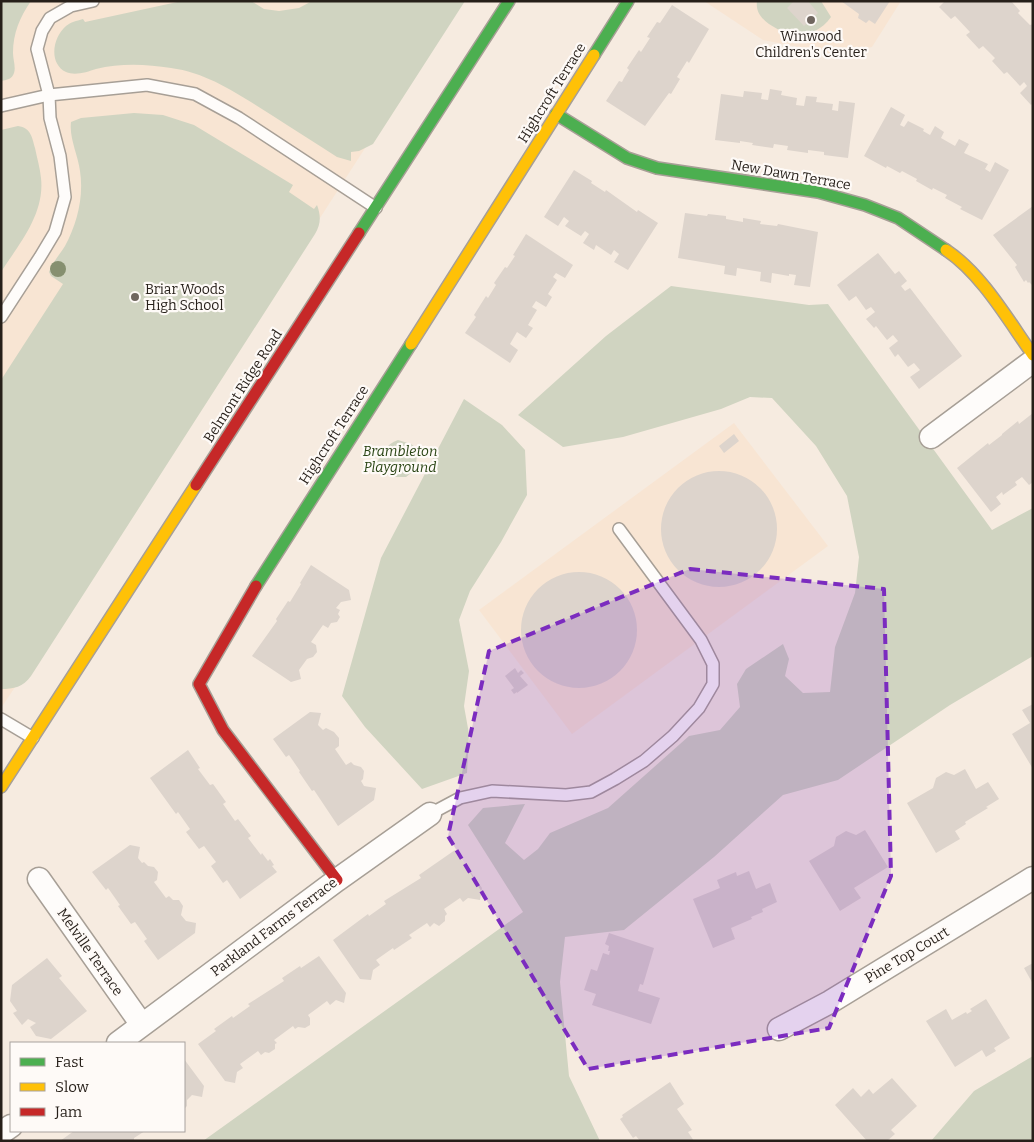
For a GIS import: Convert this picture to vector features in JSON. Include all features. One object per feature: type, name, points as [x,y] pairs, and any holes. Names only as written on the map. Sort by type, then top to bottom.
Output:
[{"type":"street","name":"Belmont Ridge Road","points":[[1,787],[509,1]]},
{"type":"street","name":"Highcroft Terrace","points":[[337,880],[223,730],[199,684],[271,560],[429,316],[628,1]]},
{"type":"street","name":"New Dawn Terrace","points":[[556,114],[627,158],[657,168],[818,192],[865,204],[898,218],[958,258],[984,287],[1033,355]]},
{"type":"street","points":[[931,437],[1033,361]]},
{"type":"street","name":"Parkland Farms Terrace","points":[[119,1042],[337,880],[430,814]]},
{"type":"street","name":"Pine Top Court","points":[[779,1029],[830,1002],[1033,878]]},
{"type":"street","name":"Melville Terrace","points":[[39,879],[142,1025]]},
{"type":"lane","points":[[1,317],[55,232],[65,197],[60,156],[50,118],[49,95],[37,49],[42,31],[50,18],[71,6],[93,1]]},
{"type":"lane","points":[[1,106],[49,95],[147,85],[195,94],[239,118],[376,208]]},
{"type":"lane","points":[[430,814],[460,798],[492,791],[566,795],[591,792],[644,760],[673,736],[699,708],[713,684],[713,664],[701,640],[619,529]]},
{"type":"lane","points":[[1,719],[33,738]]},
{"type":"highlighted area","points":[[690,569],[884,589],[891,876],[829,1028],[588,1069],[448,836],[489,651]]},
{"type":"shaded area","name":"Briar Woods High School","points":[[1,1],[460,1],[78,593],[1,708]]},
{"type":"shaded area","name":"Winwood Children's Center","points":[[704,1],[901,1],[872,47],[834,54],[763,40]]},
{"type":"shaded area","points":[[734,423],[828,546],[572,734],[479,610]]},
{"type":"green space","points":[[1,1],[31,1],[20,19],[16,32],[13,46],[14,73],[11,78],[1,81]]},
{"type":"green space","points":[[182,1],[251,1],[264,9],[279,11],[299,8],[312,1],[465,1],[373,144],[359,151],[351,152],[351,161],[337,157],[237,93],[198,75],[171,68],[133,65],[105,67],[73,74],[60,68],[57,63],[54,50],[58,37],[66,26],[74,22],[83,19],[85,22]]},
{"type":"green space","points":[[757,1],[821,1],[831,17],[815,31],[794,38],[764,20],[757,8]]},
{"type":"green space","points":[[134,113],[163,115],[194,125],[293,185],[289,192],[314,209],[317,205],[320,216],[319,223],[315,234],[31,676],[18,687],[1,689],[1,380],[63,284],[51,276],[49,272],[69,238],[80,200],[80,171],[71,134],[71,122],[81,118]]},
{"type":"green space","points":[[18,126],[26,129],[32,137],[40,170],[41,191],[35,216],[23,239],[1,272],[1,130]]},
{"type":"green space","points":[[671,286],[809,305],[828,304],[992,530],[1033,508],[1033,656],[950,705],[838,780],[783,795],[714,857],[624,930],[565,937],[560,982],[569,1076],[600,1141],[203,1141],[523,912],[468,825],[483,808],[525,804],[505,843],[524,860],[538,849],[550,833],[608,808],[689,736],[720,730],[740,707],[737,684],[746,669],[783,644],[789,659],[785,676],[803,693],[830,692],[835,647],[855,593],[859,557],[847,496],[816,446],[772,398],[750,397],[721,409],[623,437],[563,447],[518,415],[606,336]]},
{"type":"green space","points":[[464,399],[502,425],[525,450],[527,495],[501,542],[470,591],[459,620],[469,671],[464,706],[469,734],[467,773],[422,789],[365,727],[342,696],[381,558]]},
{"type":"green space","name":"Brambleton Playground","points":[[398,440],[411,444],[418,449],[415,470],[406,477],[394,477],[378,473],[376,464],[380,457],[387,447]]},
{"type":"green space","points":[[1033,1056],[1033,1141],[931,1141],[974,1091]]},
{"type":"building","points":[[794,1],[808,1],[818,13],[804,26],[787,8]]},
{"type":"building","name":"Winwood Children's Center","points":[[841,1],[890,1],[875,24],[869,20],[866,23],[858,18],[859,14]]},
{"type":"building","points":[[945,1],[1011,1],[1020,11],[1018,13],[1030,25],[1033,24],[1033,103],[1031,105],[1020,93],[1027,86],[1024,82],[1020,86],[1007,72],[1004,74],[992,61],[995,58],[983,46],[979,49],[966,35],[970,32],[955,16],[951,19],[939,7]]},
{"type":"building","points":[[672,5],[709,29],[689,63],[687,61],[677,77],[680,79],[671,94],[669,93],[645,126],[606,101],[619,81],[622,82],[629,70],[627,68],[639,50],[641,52],[650,38],[647,37],[657,22],[660,23]]},
{"type":"building","points":[[770,89],[782,91],[781,95],[797,98],[796,105],[804,106],[806,96],[817,97],[816,102],[833,104],[832,110],[838,111],[839,101],[855,103],[848,158],[824,155],[824,152],[808,150],[808,153],[787,150],[788,146],[774,144],[773,148],[740,141],[740,143],[715,140],[721,94],[743,97],[744,91],[762,93],[761,99],[768,100]]},
{"type":"building","points":[[891,107],[905,115],[900,125],[904,127],[908,121],[924,129],[923,131],[930,135],[935,126],[944,132],[941,138],[955,146],[959,139],[969,144],[964,153],[988,164],[985,169],[990,172],[995,162],[1009,170],[982,220],[960,209],[962,207],[945,198],[947,195],[933,188],[932,190],[902,171],[900,173],[887,166],[886,168],[864,156]]},
{"type":"building","points":[[574,170],[605,192],[606,190],[637,212],[638,210],[658,223],[628,270],[614,262],[619,254],[614,250],[611,255],[596,245],[594,250],[583,243],[589,234],[585,231],[581,236],[565,226],[569,221],[564,217],[558,226],[544,217]]},
{"type":"building","points":[[1033,206],[1033,286],[1026,280],[1024,282],[1015,267],[1017,265],[993,235]]},
{"type":"building","points":[[685,213],[726,216],[726,219],[743,222],[743,218],[761,221],[760,224],[777,226],[778,224],[818,232],[810,287],[794,285],[796,275],[789,274],[789,276],[772,273],[771,283],[760,281],[761,272],[737,268],[736,276],[724,274],[725,266],[678,258]]},
{"type":"building","points":[[526,234],[573,265],[565,278],[556,273],[553,277],[557,280],[548,294],[552,297],[546,307],[536,301],[532,307],[537,310],[528,325],[533,328],[526,338],[517,332],[510,344],[518,350],[510,363],[465,333],[476,317],[474,315],[486,296],[488,298],[496,285],[494,283],[515,256],[513,255]]},
{"type":"building","points":[[878,253],[895,274],[899,271],[907,281],[901,286],[905,291],[910,288],[962,356],[919,389],[910,377],[920,370],[914,363],[908,367],[898,354],[895,357],[889,348],[898,341],[893,335],[887,340],[876,326],[874,328],[866,319],[875,312],[871,307],[866,310],[856,296],[849,301],[837,285]]},
{"type":"building","points":[[1033,413],[1033,482],[1029,485],[1022,477],[1015,482],[1017,485],[1003,495],[1002,492],[996,497],[1001,504],[991,512],[957,468],[1018,421],[1019,424]]},
{"type":"building","points":[[734,434],[739,441],[724,453],[719,446]]},
{"type":"building","points":[[719,471],[741,475],[760,488],[773,507],[777,529],[773,551],[760,570],[741,583],[719,587],[697,583],[678,570],[665,551],[661,529],[665,507],[678,488],[697,475]]},
{"type":"building","points":[[311,565],[349,590],[351,600],[341,602],[336,608],[340,610],[338,614],[340,617],[337,622],[331,623],[328,628],[323,625],[311,642],[316,645],[317,652],[313,657],[307,659],[299,670],[301,679],[291,682],[252,656],[277,621],[276,619],[288,601],[290,602]]},
{"type":"building","points":[[579,572],[601,576],[620,589],[633,608],[637,630],[633,652],[620,671],[601,684],[579,688],[557,684],[538,671],[525,652],[521,630],[525,608],[538,589],[557,576]]},
{"type":"building","points":[[515,668],[518,673],[521,670],[524,673],[520,676],[528,685],[514,694],[511,690],[514,688],[505,676]]},
{"type":"building","points":[[1033,704],[1033,769],[1012,734],[1030,723],[1022,710]]},
{"type":"building","points":[[310,712],[321,713],[318,725],[323,730],[326,728],[334,732],[339,738],[339,746],[335,749],[346,765],[351,762],[361,767],[364,771],[361,781],[364,786],[376,788],[374,800],[338,826],[314,790],[312,791],[289,755],[286,757],[273,739]]},
{"type":"building","points":[[188,750],[200,768],[198,769],[210,785],[213,784],[226,802],[223,804],[235,821],[238,819],[251,836],[248,838],[261,855],[262,853],[268,861],[270,859],[274,865],[272,866],[277,872],[240,899],[227,880],[223,883],[211,866],[216,862],[204,846],[199,849],[186,832],[190,829],[178,812],[176,814],[150,778]]},
{"type":"building","points":[[965,769],[976,789],[988,782],[999,799],[955,831],[960,839],[936,853],[907,803],[933,788],[936,778],[946,772],[954,775]]},
{"type":"building","points":[[865,830],[888,867],[854,888],[861,898],[840,911],[809,861],[834,846],[836,837],[846,831],[856,835]]},
{"type":"building","points":[[130,845],[140,847],[138,858],[142,863],[144,862],[148,866],[154,867],[158,872],[157,880],[154,882],[166,898],[169,896],[173,900],[179,900],[183,906],[181,915],[186,921],[196,923],[195,933],[158,960],[144,941],[147,939],[135,922],[131,924],[108,888],[106,890],[92,872]]},
{"type":"building","points":[[455,850],[482,888],[480,900],[468,898],[463,902],[460,898],[444,909],[447,914],[445,921],[439,926],[434,923],[430,927],[427,923],[409,935],[412,938],[376,960],[380,965],[373,970],[371,980],[360,979],[333,940],[368,914],[369,916],[386,904],[384,901],[421,878],[419,875]]},
{"type":"building","points":[[749,871],[756,889],[770,883],[777,902],[762,909],[763,912],[751,917],[752,919],[731,928],[735,939],[713,948],[693,899],[720,888],[717,880],[736,872],[737,876]]},
{"type":"building","points":[[609,933],[654,948],[643,985],[640,984],[638,991],[660,998],[651,1024],[592,1005],[596,994],[584,990],[591,969],[597,971],[603,953],[609,955],[609,946],[605,944]]},
{"type":"building","points":[[319,956],[346,993],[344,1003],[336,1000],[330,1005],[327,1001],[308,1015],[310,1025],[305,1028],[298,1027],[295,1029],[293,1026],[274,1040],[277,1043],[275,1044],[275,1049],[261,1055],[258,1051],[240,1064],[243,1068],[237,1072],[235,1083],[225,1081],[198,1044],[216,1031],[214,1029],[250,1006],[248,1004],[284,981],[282,978]]},
{"type":"building","points":[[47,958],[62,976],[59,978],[87,1011],[51,1039],[36,1036],[30,1027],[36,1023],[28,1019],[22,1025],[13,1013],[17,1011],[10,1001],[12,985]]},
{"type":"building","points":[[1033,963],[1033,984],[1024,968]]},
{"type":"building","points":[[986,999],[1010,1038],[994,1048],[996,1051],[986,1057],[982,1050],[955,1067],[926,1021],[946,1009],[952,1020],[966,1012],[967,1014],[972,1011],[970,1009]]},
{"type":"building","points":[[185,1060],[204,1086],[202,1097],[192,1095],[187,1100],[185,1108]]},
{"type":"building","points":[[892,1078],[917,1106],[891,1130],[895,1134],[887,1141],[867,1141],[835,1105],[853,1088],[861,1097],[869,1089],[873,1094]]},
{"type":"building","points":[[670,1082],[684,1104],[677,1109],[692,1130],[688,1132],[694,1141],[640,1141],[636,1136],[633,1138],[620,1119],[623,1117],[622,1115]]},
{"type":"building","points":[[73,1132],[143,1132],[134,1138],[134,1141],[60,1141]]},
{"type":"traffic: fast","points":[[359,233],[509,1]]},
{"type":"traffic: fast","points":[[594,55],[628,1]]},
{"type":"traffic: fast","points":[[556,114],[627,158],[657,168],[818,192],[865,205],[898,218],[946,250]]},
{"type":"traffic: fast","points":[[256,586],[411,344]]},
{"type":"traffic: slow","points":[[411,344],[594,55]]},
{"type":"traffic: slow","points":[[946,250],[959,260],[983,285],[1033,355]]},
{"type":"traffic: slow","points":[[1,787],[196,485]]},
{"type":"traffic: jam","points":[[196,485],[359,233]]},
{"type":"traffic: jam","points":[[256,586],[199,684],[223,730],[337,880]]},
{"type":"place","name":"Winwood Children's Center","points":[[811,20]]},
{"type":"place","name":"Briar Woods High School","points":[[135,297]]}]
